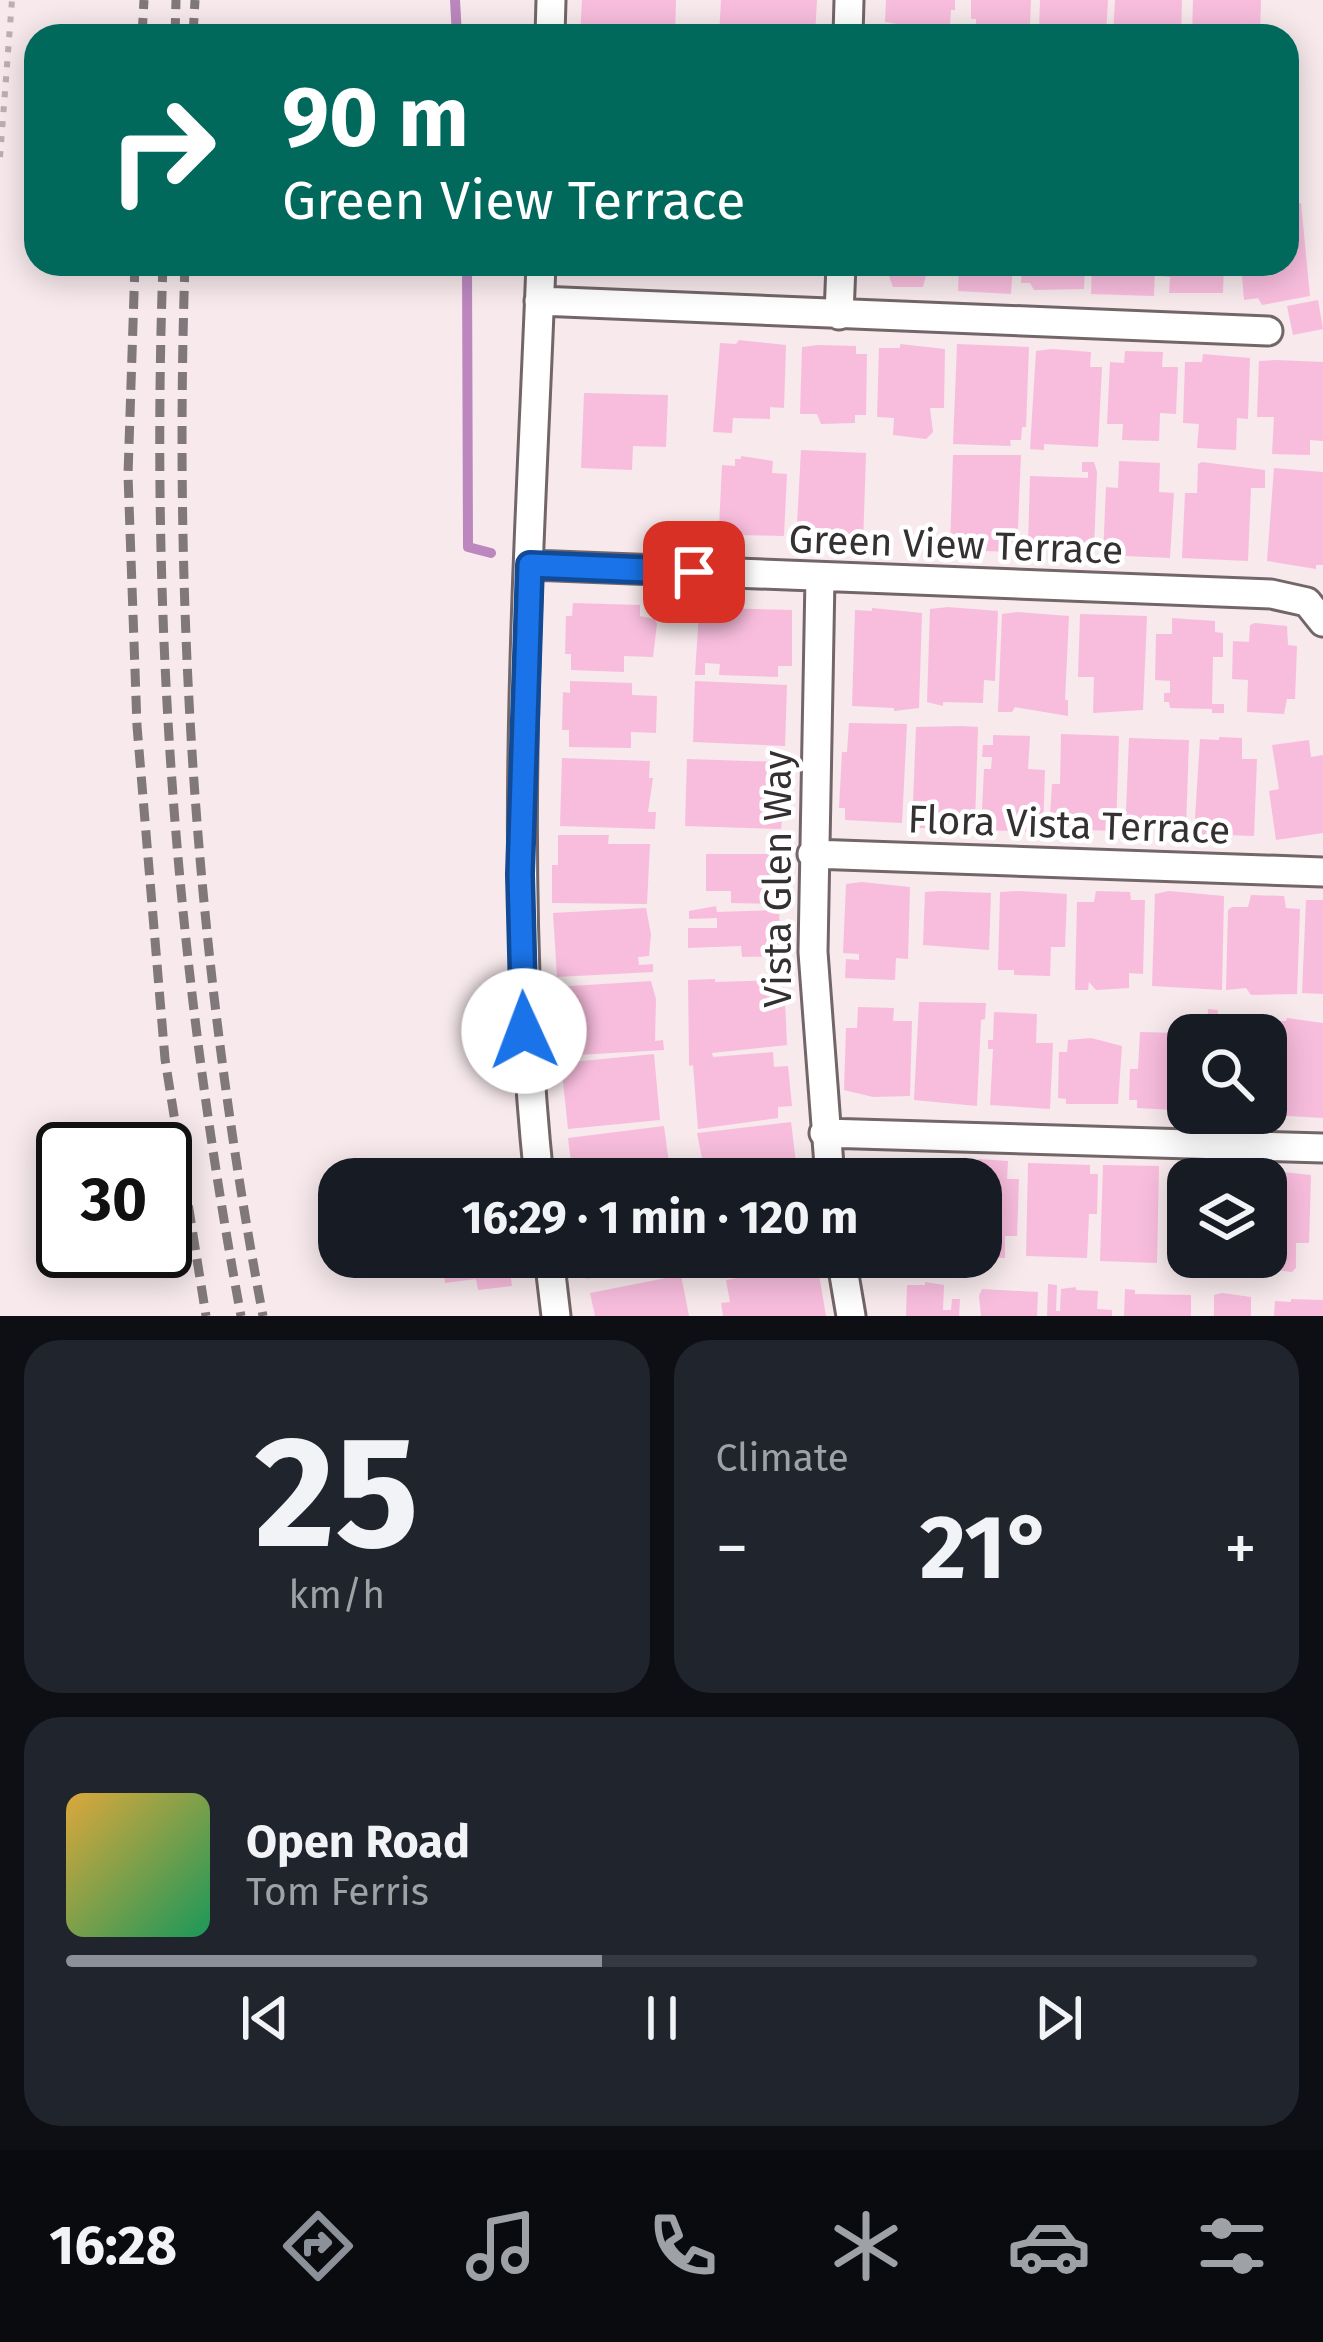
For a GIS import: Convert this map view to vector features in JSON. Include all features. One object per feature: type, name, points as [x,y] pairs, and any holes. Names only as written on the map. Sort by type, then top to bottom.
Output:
[{"type":"street","points":[[536,1158],[524,1031],[520,874],[540,276]]},
{"type":"street","points":[[839,315],[841,276]]},
{"type":"street","points":[[539,301],[1268,331]]},
{"type":"street","name":"Green View Terrace","points":[[530,565],[1271,594],[1315,612]]},
{"type":"street","name":"Vista Glen Way","points":[[820,578],[812,854],[827,1158]]},
{"type":"street","name":"Flora Vista Terrace","points":[[812,854],[1323,872]]},
{"type":"street","points":[[824,1133],[1323,1148]]},
{"type":"street","points":[[551,1278],[556,1316]]},
{"type":"street","points":[[845,1278],[851,1316]]},
{"type":"path","points":[[0,158],[12,0]]},
{"type":"building","points":[[582,0],[676,0],[675,24],[581,24]]},
{"type":"building","points":[[721,0],[817,0],[816,24],[720,24]]},
{"type":"building","points":[[886,0],[955,0],[955,10],[951,10],[950,24],[897,24],[885,22]]},
{"type":"building","points":[[971,0],[1031,0],[1030,24],[976,24],[971,19]]},
{"type":"building","points":[[1040,0],[1108,0],[1107,24],[1039,24]]},
{"type":"building","points":[[1115,0],[1182,0],[1181,24],[1114,24]]},
{"type":"building","points":[[1193,0],[1261,0],[1260,24],[1192,24]]},
{"type":"building","points":[[1299,203],[1310,296],[1262,305],[1258,298],[1244,300],[1242,276],[1299,276]]},
{"type":"building","points":[[889,276],[926,276],[923,287],[893,287]]},
{"type":"building","points":[[959,276],[1012,276],[1011,294],[958,291]]},
{"type":"building","points":[[1021,276],[1085,276],[1084,289],[1034,290],[1030,283],[1021,283]]},
{"type":"building","points":[[1092,276],[1155,276],[1154,296],[1091,294]]},
{"type":"building","points":[[1160,276],[1224,276],[1223,293],[1169,293],[1170,277]]},
{"type":"building","points":[[1318,300],[1323,329],[1293,335],[1287,306]]},
{"type":"building","points":[[720,343],[786,345],[784,408],[770,407],[770,419],[733,418],[732,433],[713,432]]},
{"type":"building","points":[[900,344],[945,349],[944,408],[930,408],[933,432],[926,439],[893,435],[894,418],[877,417],[879,348],[900,348]]},
{"type":"building","points":[[957,344],[1029,347],[1026,427],[1022,427],[1021,440],[1010,440],[1011,446],[953,444]]},
{"type":"building","points":[[856,346],[856,354],[867,354],[866,415],[855,415],[855,423],[821,424],[817,414],[800,414],[802,347]]},
{"type":"building","points":[[1036,351],[1091,352],[1090,367],[1102,367],[1098,447],[1044,444],[1044,450],[1030,449]]},
{"type":"building","points":[[1125,351],[1163,352],[1162,367],[1178,367],[1176,414],[1160,413],[1159,441],[1122,440],[1123,424],[1107,424],[1110,362],[1124,363]]},
{"type":"building","points":[[1203,354],[1250,358],[1248,419],[1237,418],[1236,450],[1197,448],[1199,424],[1183,423],[1185,362],[1202,362]]},
{"type":"building","points":[[1259,361],[1323,362],[1323,441],[1310,440],[1310,455],[1272,454],[1274,417],[1257,417]]},
{"type":"building","points":[[584,393],[668,395],[666,447],[633,446],[632,470],[581,468]]},
{"type":"building","points":[[801,450],[866,453],[863,545],[796,542]]},
{"type":"building","points":[[953,455],[1021,455],[1017,552],[950,550]]},
{"type":"building","points":[[735,459],[773,461],[772,473],[787,474],[784,536],[732,535],[732,528],[719,527],[722,465],[735,466]]},
{"type":"building","points":[[1119,461],[1160,463],[1159,492],[1174,493],[1170,558],[1103,555],[1106,487],[1118,488]]},
{"type":"building","points":[[1082,462],[1094,462],[1097,472],[1094,548],[1028,546],[1030,476],[1088,478]]},
{"type":"building","points":[[1198,464],[1265,470],[1265,488],[1251,488],[1248,561],[1182,558],[1185,493],[1197,493]]},
{"type":"building","points":[[1274,468],[1323,472],[1323,565],[1316,569],[1267,561]]},
{"type":"building","points":[[573,603],[640,605],[640,616],[655,619],[657,624],[653,657],[624,656],[624,672],[571,670],[571,654],[565,654],[566,616],[572,616]]},
{"type":"building","points":[[930,609],[998,611],[995,681],[984,680],[983,703],[943,702],[943,706],[927,702]]},
{"type":"building","points":[[792,610],[792,666],[778,666],[778,677],[719,675],[720,664],[705,663],[705,675],[695,675],[699,611]]},
{"type":"building","points":[[855,610],[922,613],[919,708],[894,711],[852,706]]},
{"type":"building","points":[[1002,614],[1069,616],[1068,716],[1015,707],[1012,712],[998,712]]},
{"type":"building","points":[[1080,614],[1147,616],[1143,710],[1093,713],[1094,677],[1078,677]]},
{"type":"building","points":[[1172,618],[1215,621],[1215,632],[1223,633],[1223,657],[1213,657],[1212,704],[1224,704],[1224,713],[1170,708],[1164,702],[1170,681],[1155,680],[1156,634],[1172,634]]},
{"type":"building","points":[[1250,625],[1287,626],[1288,645],[1297,646],[1295,699],[1287,699],[1284,714],[1247,712],[1248,680],[1232,679],[1233,641],[1249,642]]},
{"type":"building","points":[[570,681],[632,683],[632,695],[657,696],[656,733],[631,732],[631,748],[569,747],[569,730],[562,730],[563,692],[570,693]]},
{"type":"building","points":[[695,681],[787,685],[785,746],[693,742]]},
{"type":"building","points":[[849,723],[907,724],[902,823],[845,820],[845,808],[839,808]]},
{"type":"building","points":[[916,727],[978,727],[975,823],[935,822],[935,828],[912,828]]},
{"type":"building","points":[[1061,734],[1119,736],[1116,831],[1059,829],[1060,816],[1050,816],[1052,784],[1060,784]]},
{"type":"building","points":[[993,735],[1030,736],[1028,769],[1045,770],[1043,832],[981,830],[984,769],[991,769],[992,757],[982,757],[983,745],[993,745]]},
{"type":"building","points":[[1129,738],[1189,740],[1186,828],[1147,827],[1147,835],[1125,835]]},
{"type":"building","points":[[1242,738],[1242,759],[1257,759],[1254,836],[1194,834],[1200,739]]},
{"type":"building","points":[[1309,740],[1311,757],[1323,755],[1323,833],[1276,840],[1269,791],[1279,789],[1272,745]]},
{"type":"building","points":[[562,758],[650,761],[649,778],[653,778],[648,812],[656,812],[655,829],[560,826]]},
{"type":"building","points":[[687,759],[782,762],[782,781],[786,781],[781,829],[685,826]]},
{"type":"building","points":[[558,835],[609,835],[608,844],[650,844],[647,904],[552,903]]},
{"type":"building","points":[[706,854],[782,854],[780,904],[731,903],[731,891],[706,891]]},
{"type":"building","points":[[846,884],[910,887],[908,959],[896,958],[895,980],[845,978],[846,959],[859,960],[859,954],[843,953]]},
{"type":"building","points":[[1096,891],[1130,892],[1131,900],[1145,900],[1143,974],[1129,973],[1129,988],[1096,990],[1089,982],[1088,990],[1075,990],[1077,902],[1094,902]]},
{"type":"building","points":[[925,892],[991,893],[989,950],[923,945]]},
{"type":"building","points":[[1000,892],[1067,894],[1065,947],[1051,947],[1050,976],[998,970]]},
{"type":"building","points":[[1155,894],[1224,896],[1222,990],[1152,986]]},
{"type":"building","points":[[1251,895],[1284,896],[1286,908],[1300,909],[1297,994],[1226,990],[1228,910],[1248,907]]},
{"type":"building","points":[[1306,900],[1323,900],[1323,994],[1302,993]]},
{"type":"building","points":[[716,906],[717,912],[779,910],[781,956],[742,957],[741,946],[688,948],[688,928],[717,928],[717,918],[689,919],[689,911]]},
{"type":"building","points":[[646,908],[649,956],[638,957],[639,965],[653,964],[653,972],[557,977],[553,913]]},
{"type":"building","points":[[688,980],[784,980],[787,1045],[712,1053],[713,1057],[773,1052],[774,1067],[788,1066],[792,1106],[778,1107],[778,1118],[698,1129],[693,1065],[689,1066]]},
{"type":"building","points":[[651,981],[656,999],[655,1041],[663,1040],[664,1050],[560,1056],[555,987]]},
{"type":"building","points":[[919,1002],[986,1003],[977,1106],[914,1100]]},
{"type":"building","points":[[858,1007],[894,1008],[893,1021],[912,1021],[910,1096],[873,1097],[844,1090],[846,1028],[857,1028]]},
{"type":"building","points":[[994,1012],[1037,1014],[1036,1043],[1053,1043],[1050,1109],[990,1105],[993,1049],[988,1049],[988,1040],[993,1040]]},
{"type":"building","points":[[1287,1018],[1323,1023],[1323,1118],[1287,1116]]},
{"type":"building","points":[[1140,1032],[1167,1033],[1167,1110],[1137,1108],[1137,1100],[1129,1100],[1130,1069],[1138,1069]]},
{"type":"building","points":[[1091,1038],[1122,1046],[1118,1104],[1066,1104],[1066,1099],[1058,1098],[1059,1052],[1067,1052],[1068,1040]]},
{"type":"building","points":[[654,1054],[660,1120],[568,1129],[561,1063]]},
{"type":"building","points":[[791,1122],[795,1158],[702,1158],[697,1133]]},
{"type":"building","points":[[664,1126],[668,1158],[570,1158],[568,1138]]},
{"type":"building","points":[[1002,1161],[1008,1161],[1007,1179],[1019,1179],[1017,1236],[1005,1236],[1005,1258]]},
{"type":"building","points":[[1028,1163],[1090,1165],[1090,1174],[1098,1174],[1097,1214],[1089,1214],[1087,1258],[1026,1256]]},
{"type":"building","points":[[1103,1165],[1159,1166],[1157,1263],[1100,1261]]},
{"type":"building","points":[[1287,1173],[1311,1175],[1309,1243],[1296,1243],[1292,1272],[1287,1271]]},
{"type":"building","points":[[444,1278],[511,1278],[512,1286],[478,1290],[476,1279],[445,1283]]},
{"type":"building","points":[[682,1278],[689,1316],[595,1316],[590,1293]]},
{"type":"building","points":[[820,1278],[826,1316],[723,1316],[721,1303],[730,1302],[726,1280]]},
{"type":"building","points":[[1048,1284],[1057,1285],[1056,1311],[1060,1311],[1061,1289],[1076,1287],[1098,1291],[1097,1309],[1112,1310],[1112,1316],[1047,1316]]},
{"type":"building","points":[[907,1285],[944,1285],[943,1310],[951,1310],[952,1299],[960,1299],[959,1316],[906,1316]]},
{"type":"building","points":[[982,1289],[1038,1292],[1037,1316],[981,1316]]},
{"type":"building","points":[[1125,1289],[1135,1294],[1191,1295],[1191,1316],[1124,1316]]},
{"type":"building","points":[[1214,1295],[1251,1297],[1251,1316],[1214,1316]]},
{"type":"building","points":[[1323,1300],[1323,1316],[1274,1316],[1275,1301]]},
{"type":"waterway","points":[[455,0],[456,24]]},
{"type":"waterway","points":[[467,276],[468,547],[491,553]]},
{"type":"railway","points":[[143,24],[144,0]]},
{"type":"railway","points":[[175,24],[176,0]]},
{"type":"railway","points":[[194,24],[195,0]]},
{"type":"railway","points":[[135,276],[128,475],[137,726],[165,1059],[206,1316]]},
{"type":"railway","points":[[163,276],[161,528],[173,792],[200,1055],[241,1316]]},
{"type":"railway","points":[[185,276],[183,528],[195,792],[221,1055],[263,1316]]},
{"type":"route","points":[[524,1031],[520,874],[530,565],[694,572]]}]
